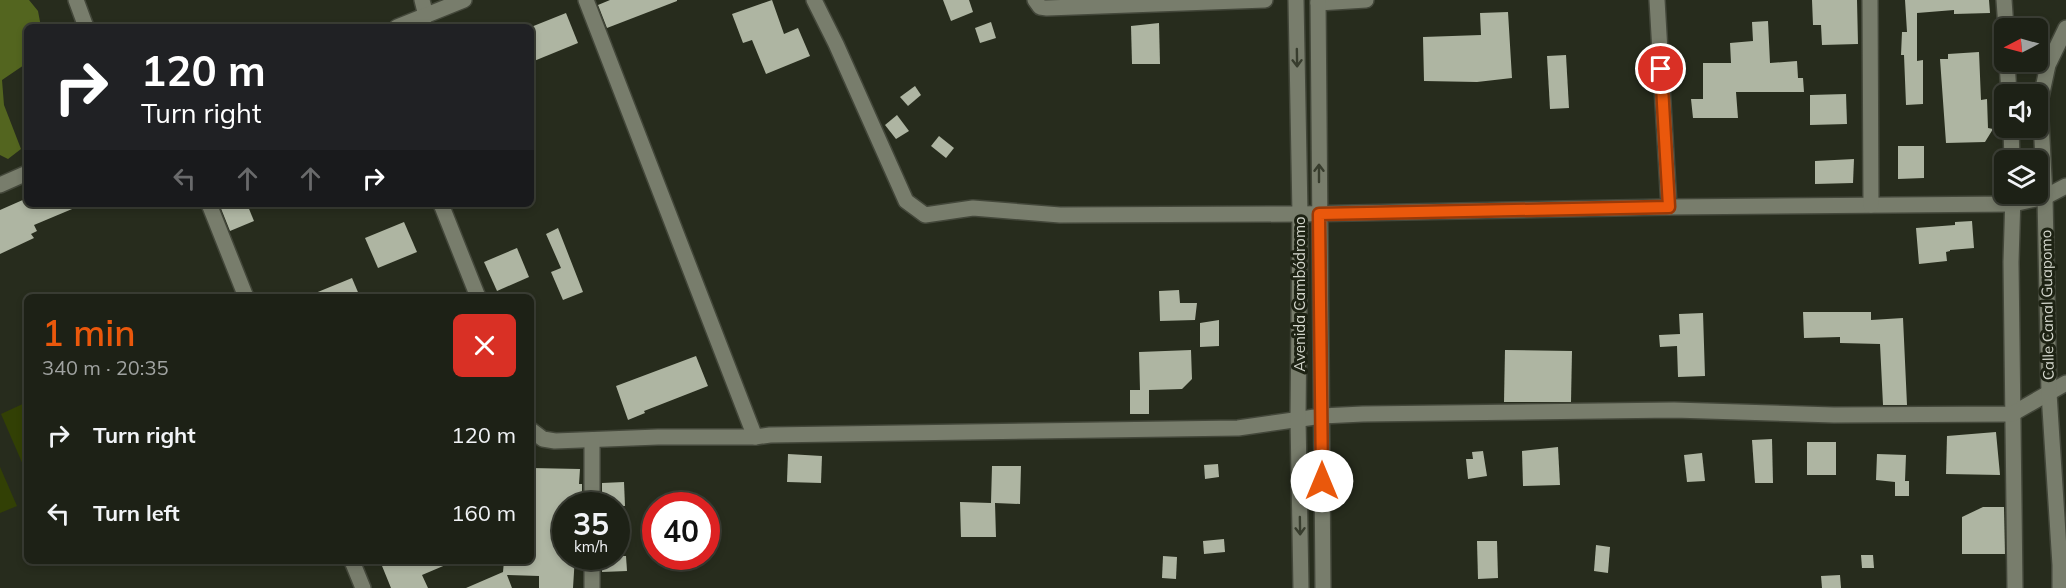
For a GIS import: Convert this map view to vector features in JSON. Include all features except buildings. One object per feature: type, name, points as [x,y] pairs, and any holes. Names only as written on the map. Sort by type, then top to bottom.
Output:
[{"type":"street","points":[[76,0],[85,24]]},
{"type":"street","points":[[422,0],[426,16]]},
{"type":"street","points":[[405,24],[464,0]]},
{"type":"street","points":[[586,0],[755,437]]},
{"type":"street","points":[[814,0],[906,201],[925,215],[973,208],[1060,215],[1319,214],[1871,205],[1994,200]]},
{"type":"street","points":[[1035,0],[1040,7],[1047,8],[1265,0]]},
{"type":"street","name":"Avenida Cambódromo","points":[[1296,0],[1300,214],[1298,419],[1301,588]]},
{"type":"street","points":[[1318,2],[1366,0]]},
{"type":"street","points":[[1657,0],[1669,207]]},
{"type":"street","points":[[1869,0],[1871,205]]},
{"type":"street","points":[[2004,0],[2005,18]]},
{"type":"street","name":"Avenida Cambódromo","points":[[1318,2],[1323,588]]},
{"type":"street","name":"Calle Canal Guapomo","points":[[2043,150],[2040,102],[2048,65],[2066,28]]},
{"type":"street","points":[[0,185],[24,174]]},
{"type":"street","points":[[2048,195],[2066,186]]},
{"type":"street","points":[[2013,204],[2011,262],[2015,588]]},
{"type":"street","name":"Calle Canal Guapomo","points":[[2045,204],[2049,393],[2063,564],[2060,588]]},
{"type":"street","points":[[209,207],[245,294]]},
{"type":"street","points":[[442,207],[477,294]]},
{"type":"street","points":[[534,432],[543,439],[555,441],[658,437],[1238,428],[1322,416],[1674,410],[1834,415],[2012,414],[2066,383]]},
{"type":"street","points":[[592,440],[592,492]]},
{"type":"street","points":[[353,564],[363,588]]},
{"type":"street","points":[[592,570],[592,588]]},
{"type":"green space","points":[[0,0],[29,0],[38,11],[40,24],[24,24],[24,65],[2,80],[4,105],[21,149],[8,159],[0,155]]},
{"type":"green space","points":[[24,403],[24,467],[1,414]]},
{"type":"green space","points":[[0,467],[17,506],[0,513]]},
{"type":"route","points":[[1322,481],[1319,214],[1669,207],[1661,69]]}]
